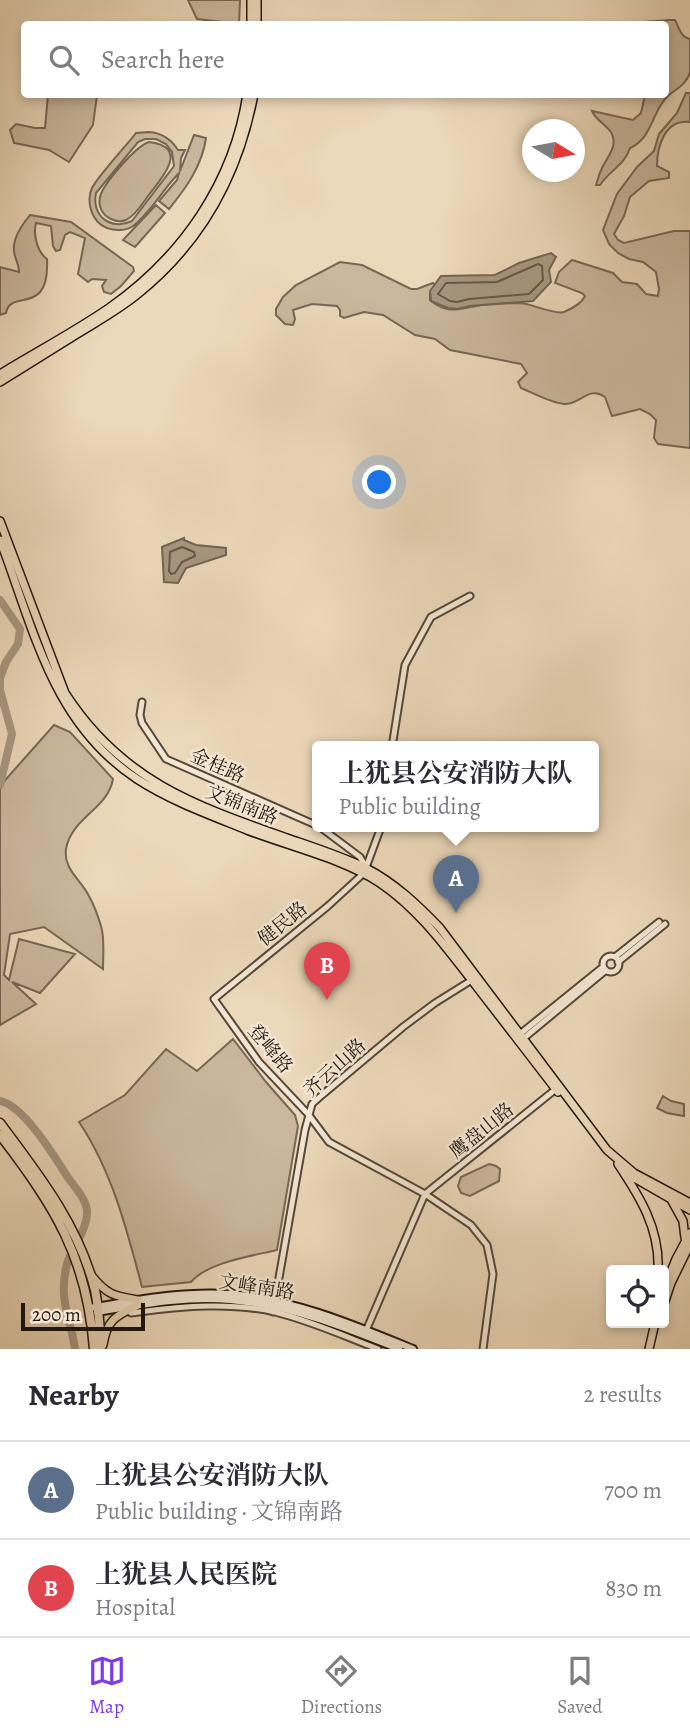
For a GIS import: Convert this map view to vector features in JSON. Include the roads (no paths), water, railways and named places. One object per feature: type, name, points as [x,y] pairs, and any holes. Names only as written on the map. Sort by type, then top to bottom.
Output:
[{"type":"highway","points":[[1,1124],[51,1193],[69,1223],[86,1270],[101,1349]]},
{"type":"highway","points":[[0,1135],[44,1195],[86,1270]]},
{"type":"highway","points":[[94,1310],[94,1349]]},
{"type":"main road","points":[[251,0],[251,21]]},
{"type":"main road","points":[[257,0],[257,21]]},
{"type":"main road","points":[[0,374],[120,300],[149,276],[181,242],[209,203],[221,179],[238,137],[246,98]]},
{"type":"main road","points":[[0,382],[124,304],[170,265],[203,224],[228,182],[244,139],[253,98]]},
{"type":"main road","name":"文锦南路","points":[[0,521],[65,692],[78,713],[108,747],[138,772],[187,798],[365,871],[412,908],[433,930],[522,1036],[607,1150],[634,1173],[690,1204]]},
{"type":"main road","name":"文锦南路","points":[[0,540],[52,680],[73,716],[102,752],[135,778],[175,800],[365,871]]},
{"type":"main road","name":"文锦南路","points":[[474,979],[604,1152],[632,1177],[671,1201],[690,1204]]},
{"type":"main road","points":[[618,1164],[639,1195],[650,1219],[658,1265]]},
{"type":"main road","points":[[669,1279],[687,1245],[683,1221],[671,1201]]},
{"type":"main road","points":[[669,1289],[690,1233]]},
{"type":"main road","points":[[86,1270],[113,1296],[138,1302]]},
{"type":"main road","name":"文峰南路","points":[[94,1310],[138,1302],[228,1300],[338,1318],[399,1349]]},
{"type":"main road","points":[[101,1349],[113,1318],[138,1302]]},
{"type":"main road","points":[[94,1310],[125,1309]]},
{"type":"main road","points":[[652,1349],[656,1328]]},
{"type":"main road","name":"文峰南路","points":[[365,1332],[413,1349]]},
{"type":"street","points":[[394,741],[405,665],[431,617],[470,596]]},
{"type":"street","name":"金桂路","points":[[142,702],[142,723],[166,760],[312,824]]},
{"type":"street","name":"金桂路","points":[[326,832],[360,857],[365,871]]},
{"type":"street","points":[[365,871],[379,832]]},
{"type":"street","name":"健民路","points":[[214,999],[328,906],[365,871]]},
{"type":"street","points":[[605,969],[614,971],[617,960],[662,923]]},
{"type":"street","points":[[522,1036],[605,969],[606,957],[617,960]]},
{"type":"street","name":"齐云山路","points":[[274,1307],[312,1104],[403,1027],[474,979]]},
{"type":"street","name":"登峰路","points":[[214,999],[259,1062],[308,1114],[329,1142],[425,1194],[471,1225],[487,1245],[493,1274],[483,1349]]},
{"type":"street","name":"鹰盘山路","points":[[425,1194],[556,1089]]},
{"type":"street","points":[[365,1332],[425,1194]]},
{"type":"street","points":[[125,1309],[139,1312],[191,1307],[274,1307],[378,1349]]},
{"type":"water","points":[[551,253],[556,257],[549,270],[551,282],[533,301],[458,309],[431,301],[430,291],[441,276],[495,275],[519,263]]},
{"type":"water","points":[[184,538],[196,545],[226,548],[226,555],[186,568],[178,583],[164,582],[162,547]]},
{"type":"waterway","points":[[0,600],[20,629],[18,644],[6,662],[0,678],[0,690],[12,734],[0,785]]},
{"type":"waterway","points":[[0,1101],[19,1112],[28,1122],[80,1194],[87,1209],[82,1233],[67,1264],[64,1288],[75,1349]]},
{"type":"place","name":"上犹县公安消防大队","points":[[456,913]]},
{"type":"place","name":"上犹县人民医院","points":[[327,1000]]}]
